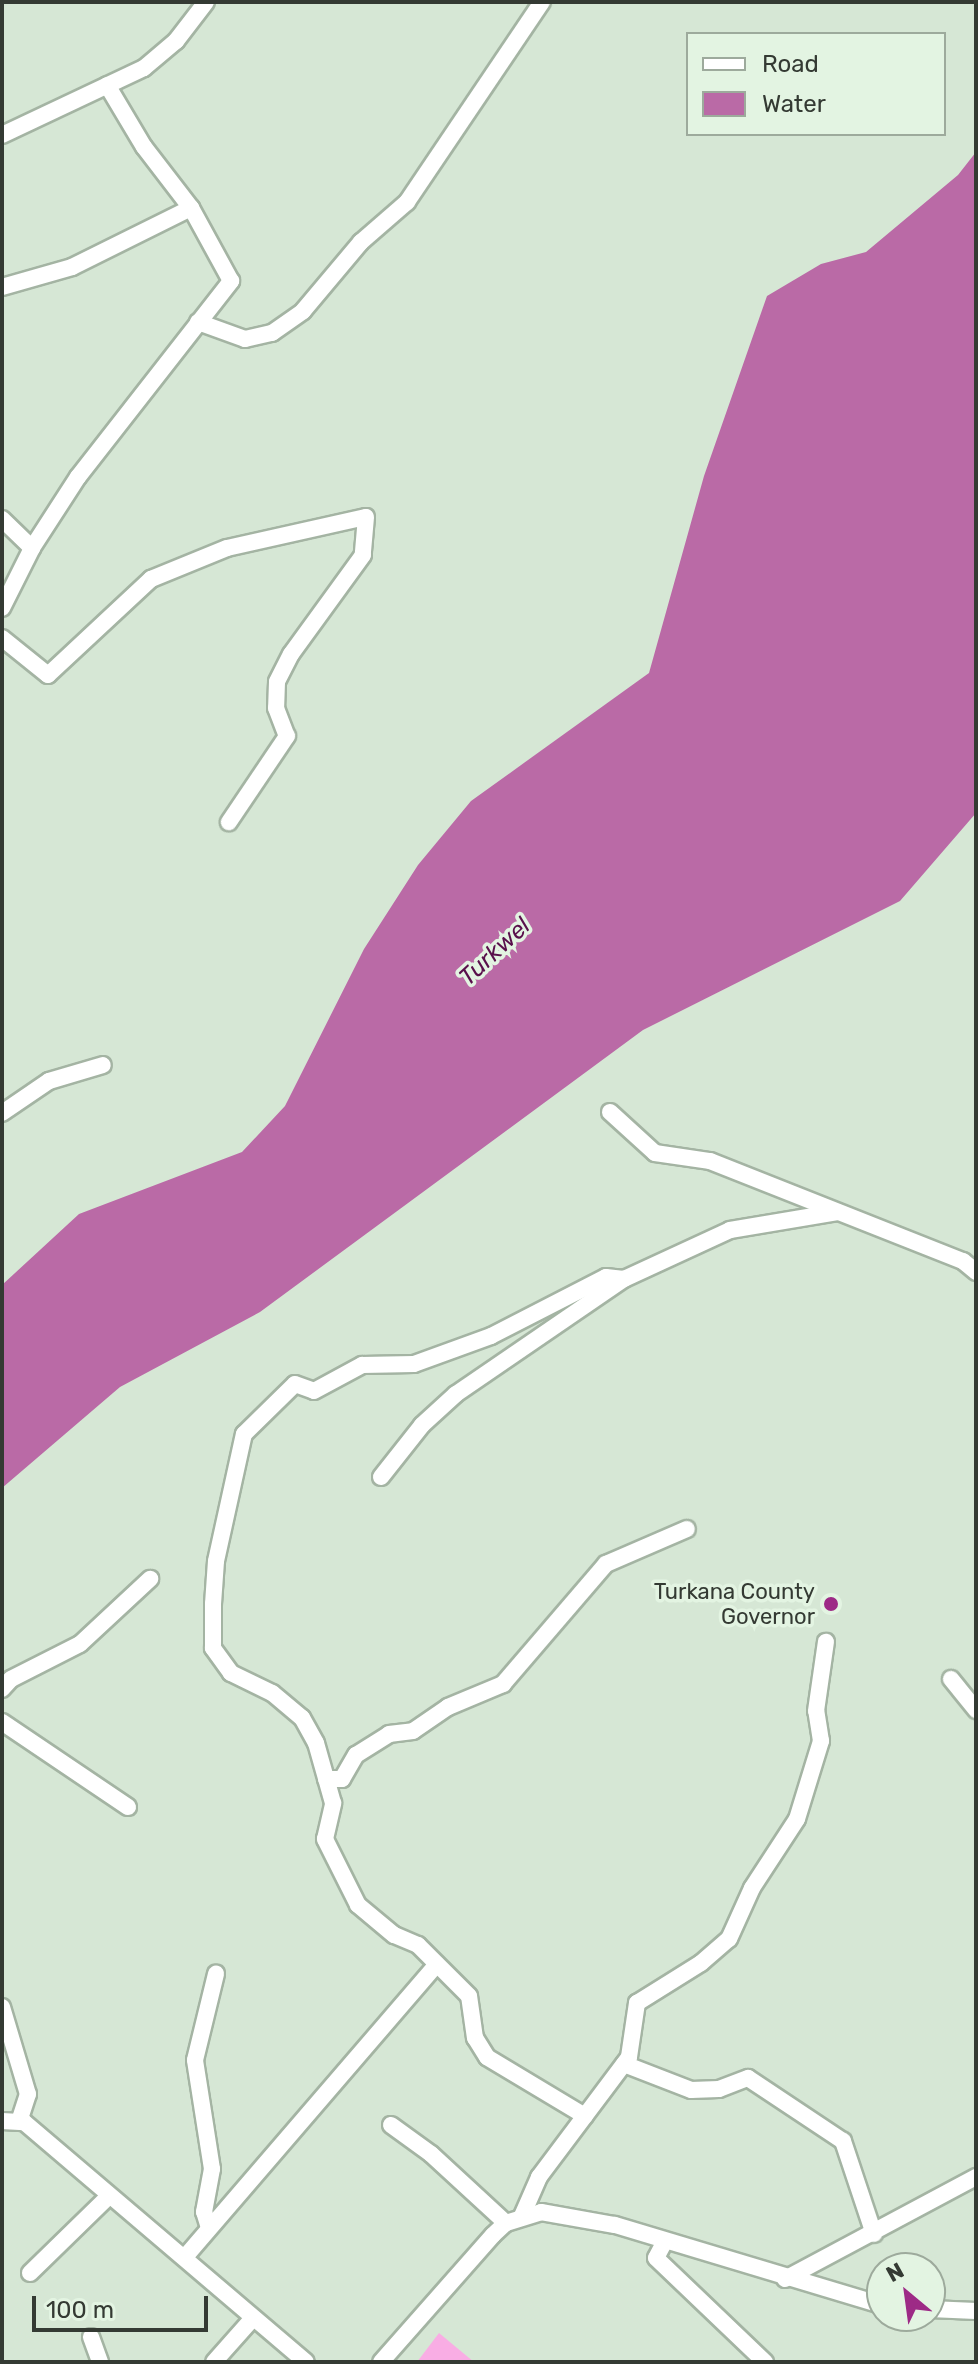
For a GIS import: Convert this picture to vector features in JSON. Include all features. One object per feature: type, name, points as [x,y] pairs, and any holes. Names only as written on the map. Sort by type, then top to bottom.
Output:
[{"type":"street","points":[[198,322],[245,339],[272,333],[303,311],[361,242],[407,202],[542,2]]},
{"type":"street","points":[[2,135],[144,68],[202,9]]},
{"type":"street","points":[[2,608],[32,548],[78,477],[231,281],[191,208],[144,147],[107,85]]},
{"type":"street","points":[[2,287],[72,267],[191,208]]},
{"type":"street","points":[[2,638],[48,675],[151,579],[227,548],[366,517],[363,555],[291,654],[277,682],[276,708],[287,736],[229,822]]},
{"type":"street","points":[[2,519],[32,548]]},
{"type":"street","points":[[2,1113],[49,1081],[103,1065]]},
{"type":"street","points":[[610,1112],[655,1153],[710,1161],[963,1261],[976,1272]]},
{"type":"street","points":[[381,1477],[422,1425],[456,1394],[624,1279],[730,1230],[837,1212]]},
{"type":"street","points":[[585,2116],[487,2057],[475,2038],[469,1996],[437,1964],[358,1905],[325,1839],[333,1803],[302,1718],[272,1693],[231,1673],[213,1648],[216,1561],[244,1434],[295,1384],[314,1391],[362,1365],[414,1364],[491,1336],[519,1317],[606,1277],[624,1279]]},
{"type":"street","points":[[326,1779],[342,1779],[356,1755],[389,1734],[413,1731],[448,1707],[503,1684],[606,1564],[687,1529]]},
{"type":"street","points":[[2,1689],[11,1679],[80,1644],[150,1579]]},
{"type":"street","points":[[522,2216],[527,2197],[624,2064],[633,2043],[637,2003],[701,1963],[729,1939],[738,1927],[752,1888],[797,1819],[821,1741],[816,1711],[826,1642]]},
{"type":"street","points":[[951,1679],[976,1710]]},
{"type":"street","points":[[2,1722],[128,1807]]},
{"type":"street","points":[[185,2257],[437,1964]]},
{"type":"street","points":[[209,2228],[204,2212],[212,2169],[195,2060],[216,1974]]},
{"type":"street","points":[[2,2007],[28,2094],[20,2119]]},
{"type":"street","points":[[624,2064],[691,2090],[719,2089],[748,2078],[843,2141],[874,2234]]},
{"type":"street","points":[[2,2121],[20,2119],[306,2362]]},
{"type":"street","points":[[391,2125],[431,2154],[506,2223]]},
{"type":"street","points":[[785,2279],[976,2177]]},
{"type":"street","points":[[30,2273],[109,2196]]},
{"type":"street","points":[[381,2362],[506,2223],[522,2216],[563,2213],[866,2301]]},
{"type":"street","points":[[665,2241],[656,2258],[765,2362]]},
{"type":"street","points":[[821,2261],[822,2290]]},
{"type":"street","points":[[946,2310],[976,2311]]},
{"type":"street","points":[[214,2362],[253,2318]]},
{"type":"street","points":[[91,2337],[100,2362]]},
{"type":"shaded area","points":[[439,2333],[474,2362],[417,2362]]},
{"type":"water","name":"Turkwel","points":[[976,152],[976,813],[900,901],[643,1030],[260,1312],[120,1387],[2,1488],[2,1285],[79,1214],[242,1152],[285,1106],[364,949],[418,865],[471,801],[649,673],[704,476],[767,296],[821,264],[866,252],[958,175]]},
{"type":"place","name":"Turkana County Governor","points":[[831,1604]]}]
